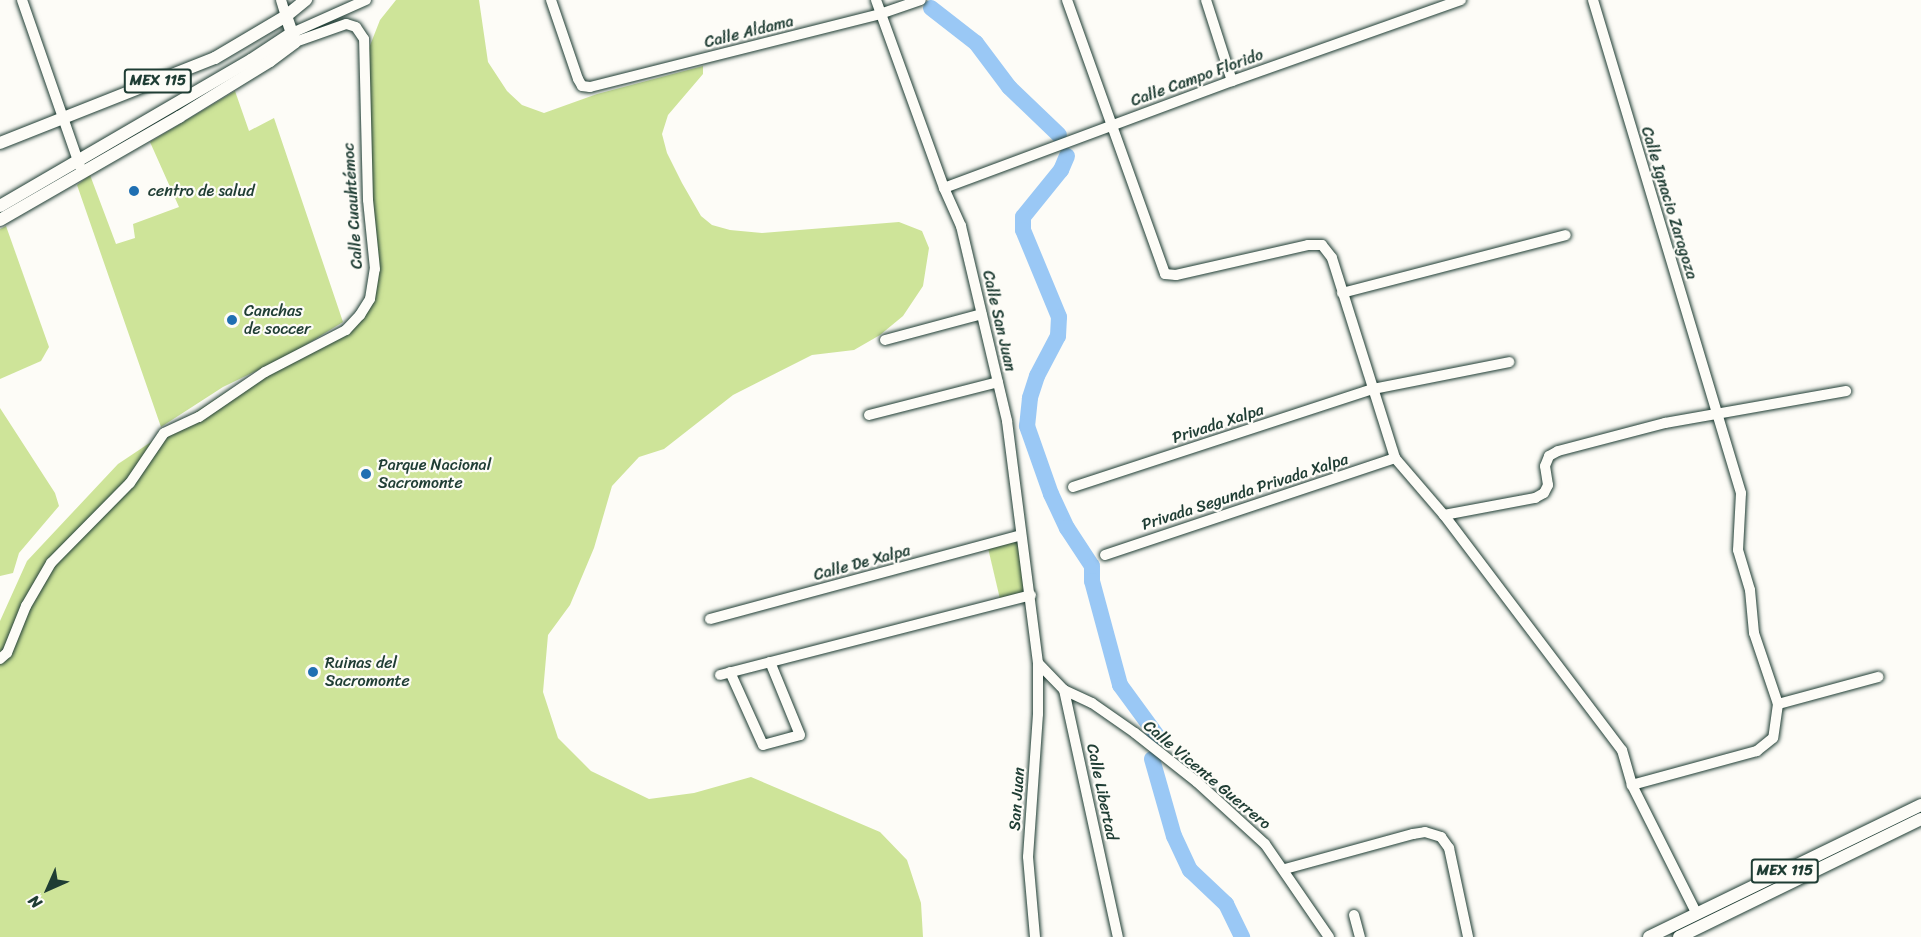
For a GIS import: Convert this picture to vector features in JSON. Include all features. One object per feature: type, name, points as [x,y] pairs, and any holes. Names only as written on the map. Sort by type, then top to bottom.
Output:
[{"type":"main road","name":"MEX 115","points":[[0,143],[215,58],[286,16],[306,0]]},
{"type":"main road","points":[[286,16],[293,38]]},
{"type":"main road","name":"Calle Cuauhtémoc","points":[[0,207],[80,167],[245,77],[293,38]]},
{"type":"main road","name":"Calle Cuauhtémoc","points":[[0,220],[80,167]]},
{"type":"main road","name":"MEX 115","points":[[1649,937],[1921,805]]},
{"type":"main road","name":"MEX 115","points":[[1678,937],[1921,819]]},
{"type":"street","points":[[22,0],[80,167]]},
{"type":"street","points":[[281,0],[286,16]]},
{"type":"street","name":"Calle Cuauhtémoc","points":[[293,38],[366,0]]},
{"type":"street","name":"Calle Aldama","points":[[551,0],[582,86],[590,87],[880,14],[921,0]]},
{"type":"street","name":"Calle San Juan","points":[[876,0],[944,188],[961,226],[1007,421],[1038,663]]},
{"type":"street","points":[[1067,0],[1167,276],[1308,245],[1322,245],[1332,258],[1341,293],[1395,458],[1444,515],[1622,750],[1632,785],[1697,914]]},
{"type":"street","points":[[1206,0],[1232,81]]},
{"type":"street","name":"Calle Campo Florido","points":[[944,188],[1430,5],[1461,0]]},
{"type":"street","name":"Calle Ignacio Zaragoza","points":[[1593,0],[1716,416],[1741,493],[1738,550],[1750,590],[1754,633],[1778,704]]},
{"type":"street","name":"Calle Cuauhtémoc","points":[[0,659],[7,653],[22,623],[26,606],[51,562],[130,483],[164,433],[199,417],[266,372],[346,330],[360,315],[370,299],[375,269],[368,200],[364,39],[356,27],[346,24],[293,38]]},
{"type":"street","points":[[1341,293],[1566,235]]},
{"type":"street","points":[[885,340],[982,314]]},
{"type":"street","name":"Privada Xalpa","points":[[1073,487],[1373,389],[1509,362]]},
{"type":"street","points":[[869,415],[998,382]]},
{"type":"street","points":[[1444,515],[1535,498],[1544,493],[1548,485],[1545,466],[1549,456],[1558,451],[1665,423],[1716,416],[1846,391]]},
{"type":"street","name":"Privada Segunda Privada Xalpa","points":[[1105,555],[1395,458]]},
{"type":"street","name":"Calle De Xalpa","points":[[710,619],[1021,535]]},
{"type":"street","points":[[770,662],[800,735],[763,745],[725,674],[770,662],[1031,595]]},
{"type":"street","points":[[1038,663],[1064,690]]},
{"type":"street","name":"San Juan","points":[[1035,937],[1028,857],[1038,714],[1038,663]]},
{"type":"street","points":[[1632,785],[1756,752],[1773,738],[1778,704],[1878,677]]},
{"type":"street","name":"Calle Vicente Guerrero","points":[[1064,690],[1112,717],[1197,782],[1265,844],[1285,869],[1329,937]]},
{"type":"street","name":"Calle Libertad","points":[[1064,690],[1118,937]]},
{"type":"street","points":[[1285,869],[1413,834],[1425,832],[1441,837],[1449,848],[1468,937]]},
{"type":"street","points":[[1354,915],[1360,937]]},
{"type":"green space","name":"Parque Nacional Sacromonte","points":[[396,0],[479,0],[488,62],[507,91],[522,105],[544,113],[597,94],[703,66],[703,74],[668,115],[662,134],[667,153],[682,183],[701,216],[712,225],[730,230],[762,233],[899,222],[922,231],[929,248],[923,286],[903,316],[880,335],[854,350],[812,355],[733,395],[664,449],[639,457],[612,486],[594,548],[570,605],[548,635],[543,692],[558,738],[591,771],[649,799],[694,793],[751,777],[880,832],[907,860],[921,903],[923,937],[0,937],[0,621],[27,561],[118,464],[226,392],[303,354],[346,326],[369,296],[372,220],[369,48],[380,20]]},
{"type":"green space","points":[[235,91],[249,131],[274,118],[343,322],[291,354],[223,387],[161,427],[77,185],[90,175],[116,244],[135,238],[133,224],[179,207],[150,142]]},
{"type":"green space","points":[[6,226],[49,347],[41,361],[0,379],[0,229]]},
{"type":"green space","points":[[0,408],[55,493],[59,506],[19,553],[13,573],[0,576]]},
{"type":"green space","points":[[1018,539],[1025,593],[1000,599],[988,548]]},
{"type":"waterway","points":[[931,8],[976,43],[1009,87],[1059,135]]},
{"type":"waterway","points":[[1067,156],[1061,170],[1023,217],[1023,230],[1059,317],[1058,336],[1037,376],[1030,398],[1027,426],[1051,494],[1067,528],[1092,566],[1092,581],[1120,685],[1158,737]]},
{"type":"waterway","points":[[1152,759],[1174,836],[1190,870],[1226,904],[1242,937]]},
{"type":"place","name":"centro de salud","points":[[134,191]]},
{"type":"place","name":"Canchas de soccer","points":[[232,320]]},
{"type":"place","name":"Parque Nacional Sacromonte","points":[[366,474]]},
{"type":"place","name":"Ruinas del Sacromonte","points":[[313,672]]}]
